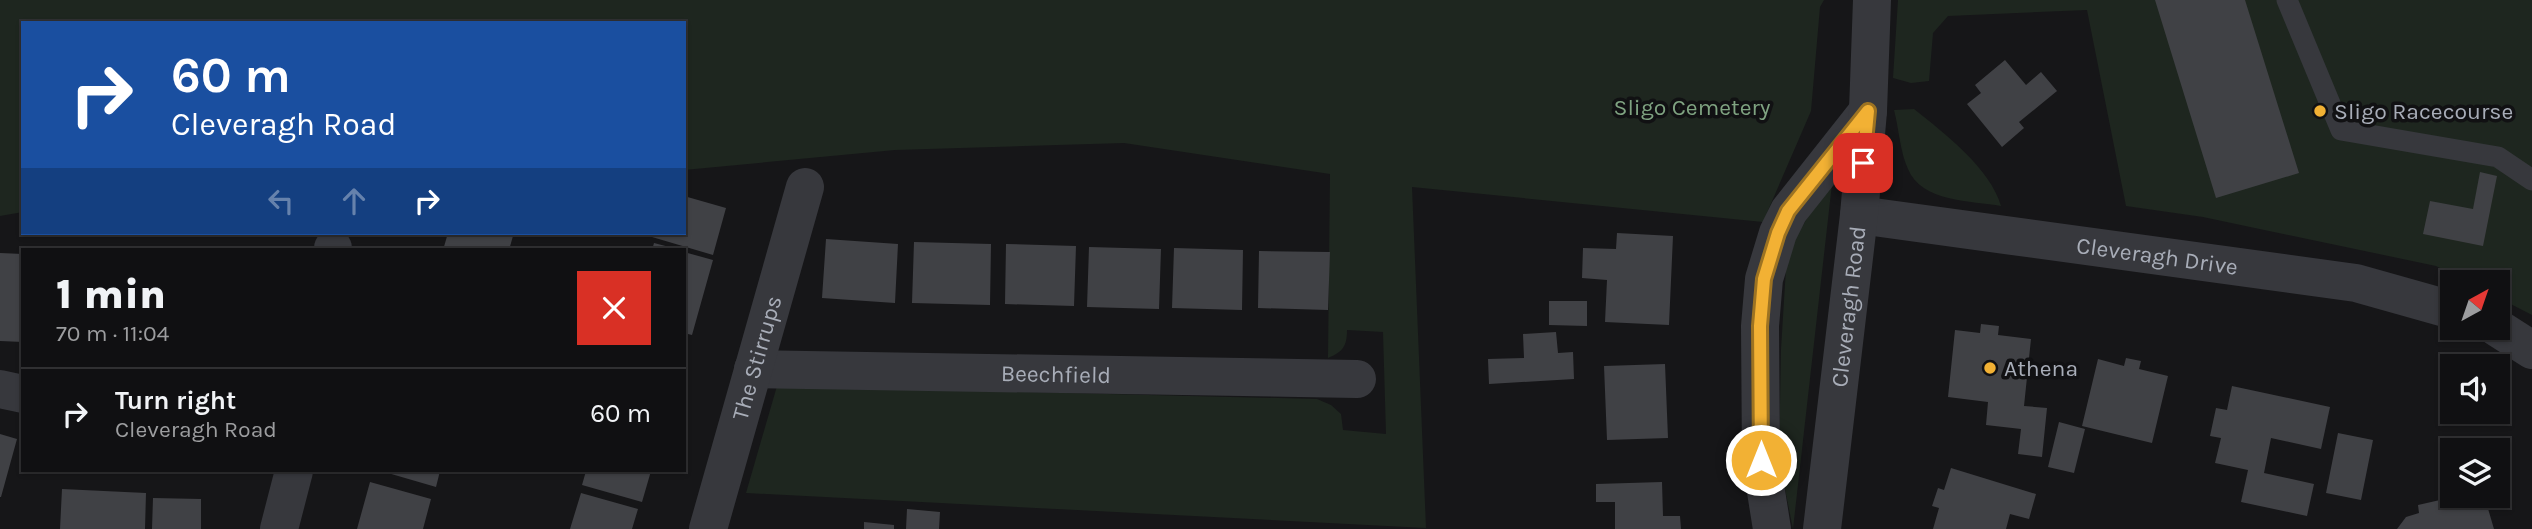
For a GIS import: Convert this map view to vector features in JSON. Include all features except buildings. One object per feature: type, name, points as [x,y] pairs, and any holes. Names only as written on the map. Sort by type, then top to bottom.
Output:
[{"type":"street","name":"Cleveragh Road","points":[[1822,529],[1859,215],[1868,111],[1872,0]]},
{"type":"street","points":[[1772,529],[1761,460],[1760,326],[1764,279],[1778,233],[1788,211],[1868,111]]},
{"type":"street","name":"The Stirrups","points":[[708,529],[805,187]]},
{"type":"street","name":"Cleveragh Drive","points":[[1859,215],[2356,283],[2440,307]]},
{"type":"street","points":[[2510,336],[2532,350]]},
{"type":"street","name":"Beechfield","points":[[753,369],[1357,379]]},
{"type":"street","points":[[0,388],[21,393]]},
{"type":"street","points":[[279,529],[294,472]]},
{"type":"lane","points":[[2287,0],[2341,130],[2498,157],[2532,180]]},
{"type":"green space","name":"Sligo Cemetery","points":[[0,0],[1824,0],[1820,7],[1811,111],[1763,222],[1412,187],[1426,528],[746,493],[777,386],[1317,399],[1331,405],[1341,414],[1343,430],[1386,434],[1383,332],[1347,330],[1343,348],[1328,358],[1330,174],[1124,143],[895,150],[686,170],[686,21],[21,21],[21,212],[0,216]]},
{"type":"green space","name":"Sligo Racecourse","points":[[1898,0],[2532,0],[2532,315],[2510,304],[2510,270],[2444,270],[2436,266],[2203,217],[2126,206],[2087,10],[1948,16],[1933,33],[1929,81],[1911,83],[1893,78]]},
{"type":"green space","points":[[1914,109],[1977,165],[1996,192],[2001,206],[1948,198],[1924,188],[1915,180],[1903,155],[1894,110]]},
{"type":"green space","points":[[1833,175],[1793,529],[1779,459],[1781,349],[1787,252]]},
{"type":"place","name":"Sligo Racecourse","points":[[2320,111]]},
{"type":"place","name":"Athena","points":[[1990,368]]},
{"type":"route","points":[[1761,460],[1760,326],[1764,279],[1778,233],[1788,211],[1868,111],[1863,163]]}]
